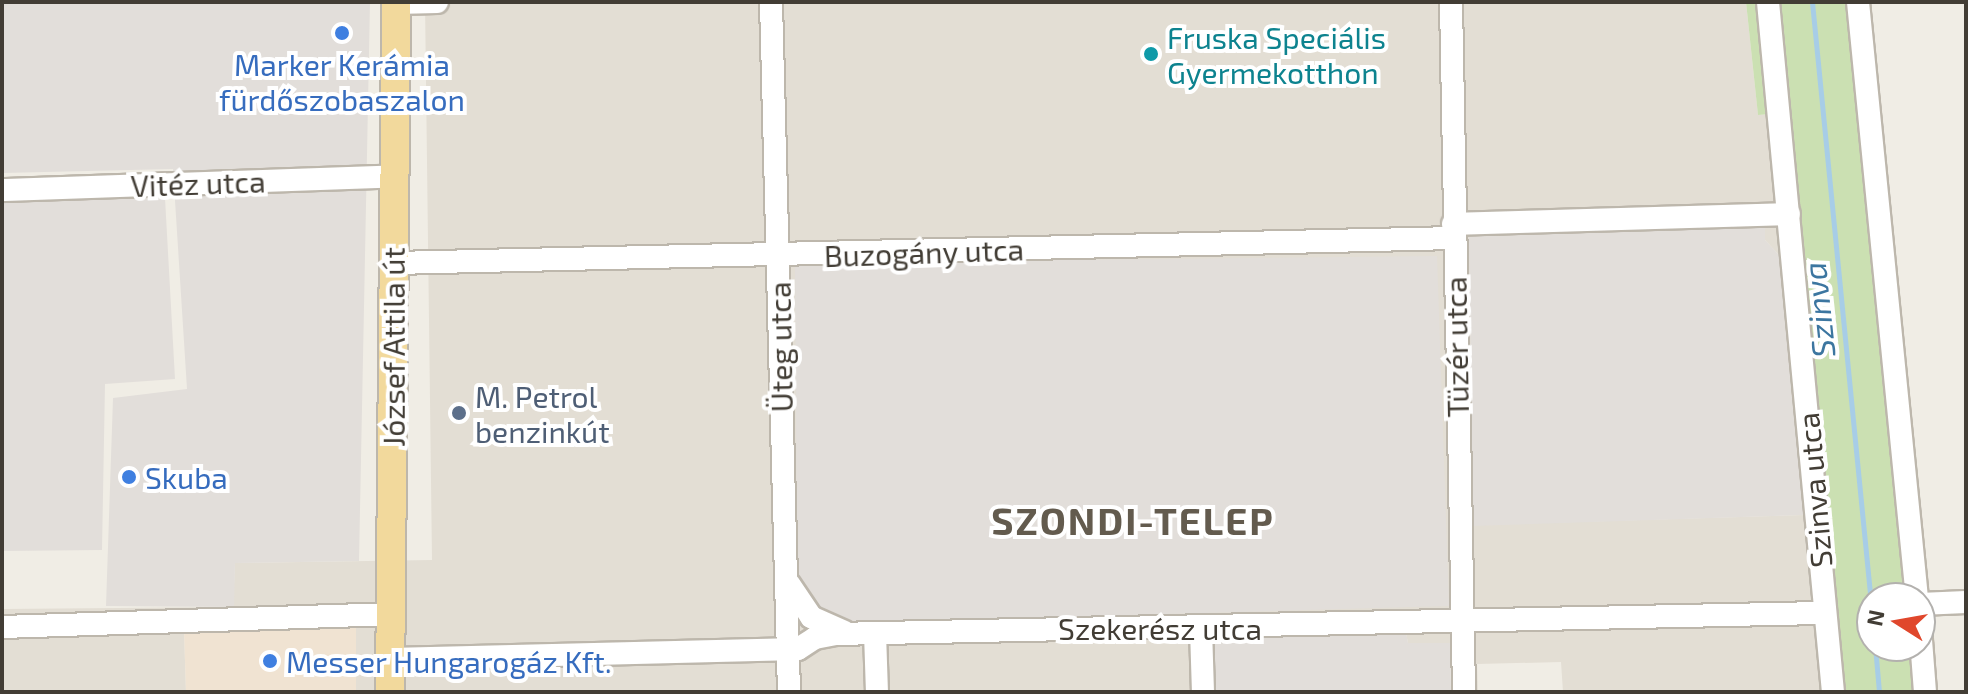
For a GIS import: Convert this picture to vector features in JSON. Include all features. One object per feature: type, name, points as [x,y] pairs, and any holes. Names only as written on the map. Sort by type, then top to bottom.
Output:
[{"type":"main road","name":"József Attila út","points":[[390,692],[396,3]]},
{"type":"street","points":[[396,3],[437,2]]},
{"type":"street","name":"Üteg utca","points":[[771,2],[789,692]]},
{"type":"street","name":"Tüzér utca","points":[[1451,2],[1464,692]]},
{"type":"street","name":"Szinva utca","points":[[1768,2],[1833,692]]},
{"type":"street","points":[[1858,2],[1915,582]]},
{"type":"street","name":"Vitéz utca","points":[[2,190],[395,176]]},
{"type":"street","name":"Buzogány utca","points":[[394,263],[778,257],[1454,231],[1789,214]]},
{"type":"street","name":"Szekerész utca","points":[[786,567],[793,596],[811,617],[866,633]]},
{"type":"street","points":[[1936,603],[1966,602]]},
{"type":"street","name":"Szekerész utca","points":[[390,659],[787,650],[822,635],[866,633],[1201,629],[1825,613]]},
{"type":"street","points":[[2,627],[391,614]]},
{"type":"street","points":[[1201,629],[1203,692]]},
{"type":"street","points":[[866,633],[877,692]]},
{"type":"street","points":[[1923,662],[1925,692]]},
{"type":"shaded area","points":[[2,2],[370,2],[359,561],[235,563],[234,607],[106,606],[113,398],[187,389],[173,169],[2,173]]},
{"type":"shaded area","points":[[425,2],[1746,2],[1758,115],[1770,114],[1779,255],[1765,240],[1765,221],[1473,525],[1804,515],[1821,692],[1563,692],[1561,662],[1477,664],[1478,692],[1451,692],[1450,643],[1408,643],[1406,633],[1210,692],[356,692],[356,628],[184,630],[186,692],[2,692],[2,609],[233,607],[235,563],[432,560]]},
{"type":"shaded area","points":[[165,198],[175,379],[105,384],[102,550],[2,551],[2,201]]},
{"type":"shaded area","points":[[1765,221],[1765,240],[1779,255],[1804,515],[1473,526],[1469,232]]},
{"type":"shaded area","points":[[1437,256],[1449,606],[854,623],[820,612],[797,578],[795,263]]},
{"type":"shaded area","name":"Messer Hungarogáz Kft.","points":[[356,628],[356,692],[186,692],[184,630]]},
{"type":"shaded area","points":[[1406,632],[1408,643],[1450,643],[1451,692],[1210,692],[1209,640]]},
{"type":"green space","points":[[1746,2],[1850,2],[1905,582],[1856,582],[1856,662],[1913,662],[1916,692],[1821,692],[1770,114],[1758,115]]},
{"type":"waterway","name":"Szinva","points":[[1812,2],[1869,582]]},
{"type":"waterway","name":"Szinva","points":[[1876,662],[1879,692]]},
{"type":"place","name":"Marker Kerámia fürdőszobaszalon","points":[[342,33]]},
{"type":"place","name":"Fruska Speciális Gyermekotthon","points":[[1151,54]]},
{"type":"place","name":"M. Petrol benzinkút","points":[[459,413]]},
{"type":"place","name":"Skuba","points":[[129,477]]},
{"type":"place","name":"Messer Hungarogáz Kft.","points":[[270,661]]},
{"type":"district","name":"SZONDI-TELEP","points":[[1133,521]]}]
